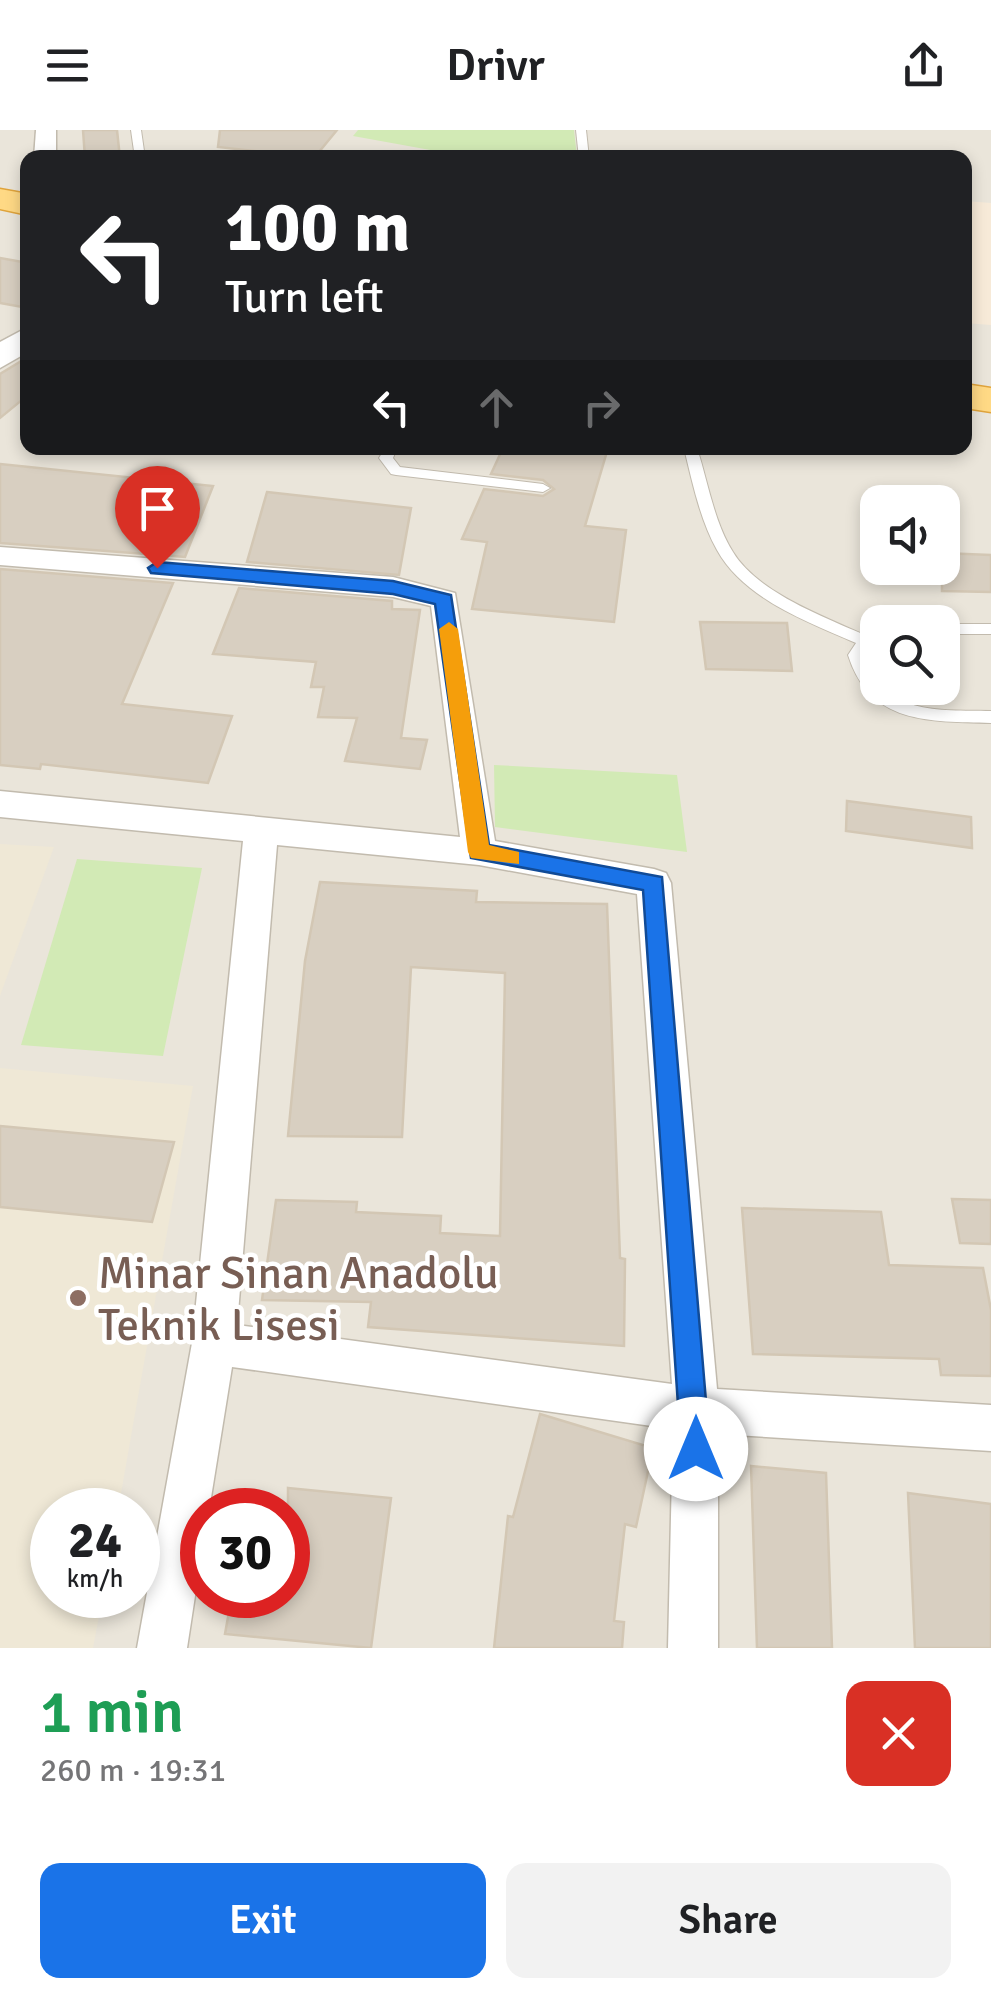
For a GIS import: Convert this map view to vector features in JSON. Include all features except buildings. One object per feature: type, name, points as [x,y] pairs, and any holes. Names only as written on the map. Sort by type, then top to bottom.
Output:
[{"type":"street","points":[[0,358],[20,342]]},
{"type":"street","points":[[0,556],[393,587],[444,600],[479,852]]},
{"type":"street","points":[[0,804],[479,852],[654,883],[696,1410],[694,1648]]},
{"type":"street","points":[[162,1648],[214,1343],[261,830]]},
{"type":"street","points":[[214,1343],[696,1410],[991,1428]]},
{"type":"lane","points":[[388,455],[396,471],[543,488]]},
{"type":"lane","points":[[692,455],[725,554],[744,574],[801,612],[860,635]]},
{"type":"lane","points":[[960,629],[991,629]]},
{"type":"lane","points":[[902,705],[930,714],[991,717]]},
{"type":"shaded area","points":[[0,130],[991,130],[991,1648],[0,1648]]},
{"type":"shaded area","points":[[972,202],[991,203],[991,325],[972,324]]},
{"type":"shaded area","points":[[0,844],[54,847],[0,996]]},
{"type":"shaded area","name":"Minar Sinan Anadolu Teknik Lisesi","points":[[0,1068],[193,1086],[122,1488],[30,1488],[30,1618],[99,1618],[93,1648],[0,1648]]},
{"type":"green space","points":[[358,130],[574,130],[576,150],[430,150],[353,136]]},
{"type":"green space","points":[[494,765],[677,775],[687,852],[495,827]]},
{"type":"green space","points":[[77,859],[202,868],[163,1056],[21,1045]]},
{"type":"slow traffic","points":[[449,629],[479,852],[511,858]]},
{"type":"place","name":"Minar Sinan Anadolu Teknik Lisesi","points":[[78,1298]]},
{"type":"route","points":[[157,568],[393,587],[444,600],[479,852],[654,883],[696,1449]]}]
